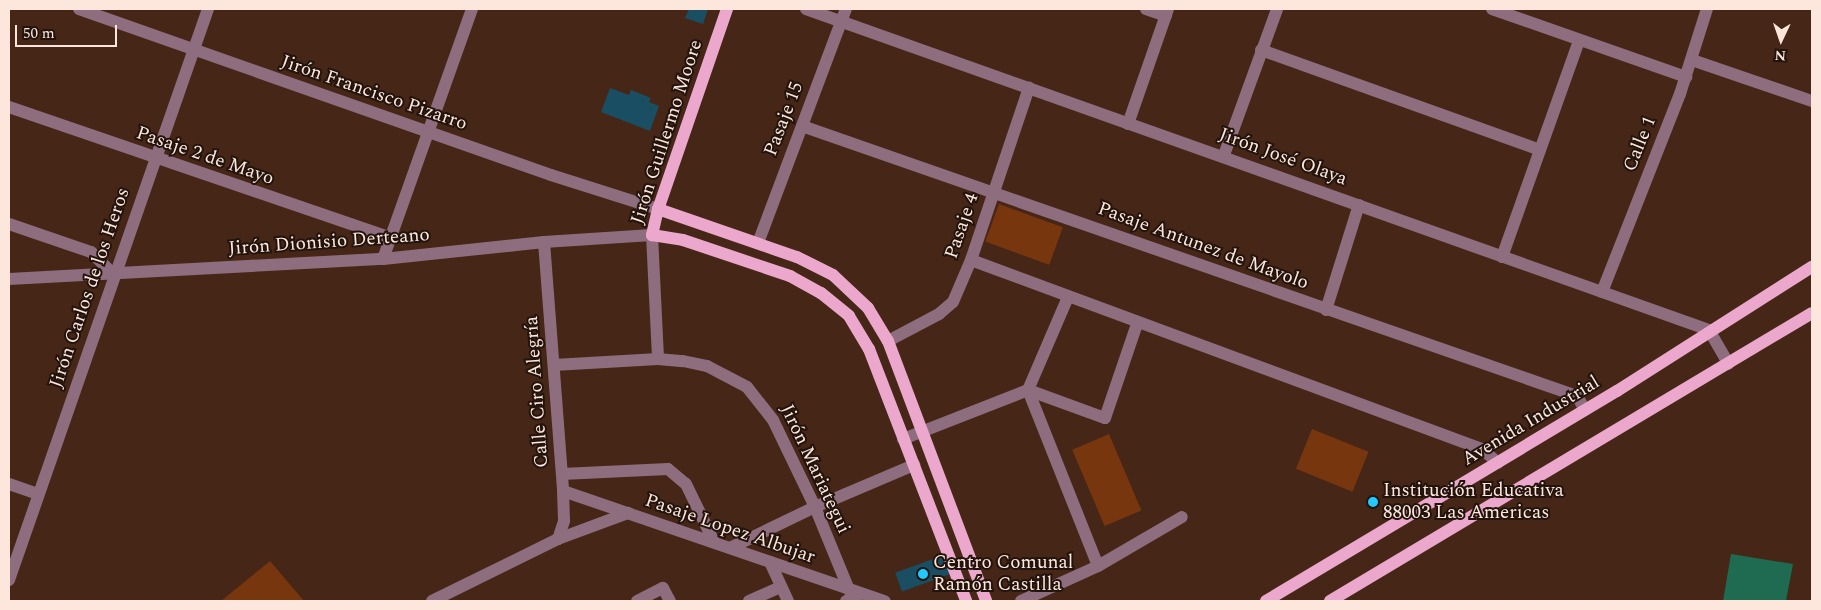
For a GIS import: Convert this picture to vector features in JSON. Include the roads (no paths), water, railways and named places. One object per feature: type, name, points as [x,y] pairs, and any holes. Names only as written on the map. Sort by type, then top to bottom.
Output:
[{"type":"main road","name":"Jirón Guillermo Moore","points":[[652,235],[658,209],[727,9]]},
{"type":"main road","points":[[658,209],[758,243],[833,276],[868,308],[888,341],[986,601]]},
{"type":"main road","points":[[652,235],[683,240],[790,276],[836,304],[861,333],[966,601]]},
{"type":"main road","name":"Avenida Industrial","points":[[1266,601],[1585,410],[1709,330],[1812,267]]},
{"type":"main road","points":[[1330,601],[1812,313]]},
{"type":"street","name":"Jirón Francisco Pizarro","points":[[79,9],[551,175],[658,209]]},
{"type":"street","name":"Jirón Carlos de los Heros","points":[[9,580],[208,9]]},
{"type":"street","points":[[383,259],[427,130],[472,9]]},
{"type":"street","name":"Jirón José Olaya","points":[[806,9],[1128,124],[1224,155],[1502,257],[1709,330]]},
{"type":"street","name":"Pasaje 15","points":[[758,243],[846,9]]},
{"type":"street","points":[[1128,124],[1167,12],[1146,9]]},
{"type":"street","points":[[1224,155],[1277,9]]},
{"type":"street","points":[[1492,9],[1686,77]]},
{"type":"street","name":"Calle 1","points":[[1602,292],[1686,77],[1707,9]]},
{"type":"street","points":[[1502,257],[1579,40]]},
{"type":"street","points":[[1261,50],[1540,150]]},
{"type":"street","points":[[1692,60],[1812,101]]},
{"type":"street","name":"Pasaje 4","points":[[888,341],[948,309],[971,260],[1029,88]]},
{"type":"street","name":"Pasaje 2 de Mayo","points":[[9,107],[154,160],[390,238]]},
{"type":"street","name":"Pasaje Antunez de Mayolo","points":[[802,126],[1577,396],[1585,410]]},
{"type":"street","points":[[1326,310],[1359,205]]},
{"type":"street","points":[[9,224],[91,252],[114,275]]},
{"type":"street","name":"Jirón Dionisio Derteano","points":[[9,279],[114,275],[383,259],[544,242],[652,235]]},
{"type":"street","name":"Jirón Guillermo Moore","points":[[652,235],[658,359]]},
{"type":"street","name":"Calle Ciro Alegría","points":[[544,242],[563,491],[564,521],[558,539]]},
{"type":"street","points":[[971,260],[1137,324],[1482,449],[1498,463]]},
{"type":"street","points":[[1068,298],[1028,390],[1098,566]]},
{"type":"street","points":[[903,438],[1028,390],[1106,418],[1137,324]]},
{"type":"street","points":[[1709,330],[1729,364]]},
{"type":"street","name":"Jirón Mariategui","points":[[554,365],[658,359],[707,366],[747,387],[773,420],[815,507],[851,595]]},
{"type":"street","points":[[730,548],[815,507],[914,465]]},
{"type":"street","points":[[562,474],[655,467],[668,469],[686,484],[714,542]]},
{"type":"street","points":[[9,484],[38,494]]},
{"type":"street","name":"Pasaje Lopez Albujar","points":[[563,491],[770,562],[851,595],[882,600]]},
{"type":"street","points":[[432,601],[558,539],[578,534],[628,513]]},
{"type":"street","points":[[1021,601],[1098,566],[1182,517]]},
{"type":"street","points":[[770,562],[788,601]]},
{"type":"street","points":[[749,601],[782,587]]},
{"type":"street","points":[[637,601],[663,588],[670,601]]},
{"type":"place","name":"Institución Educativa 88003 Las Americas","points":[[1373,502]]},
{"type":"place","name":"Centro Comunal Ramón Castilla","points":[[923,574]]}]
